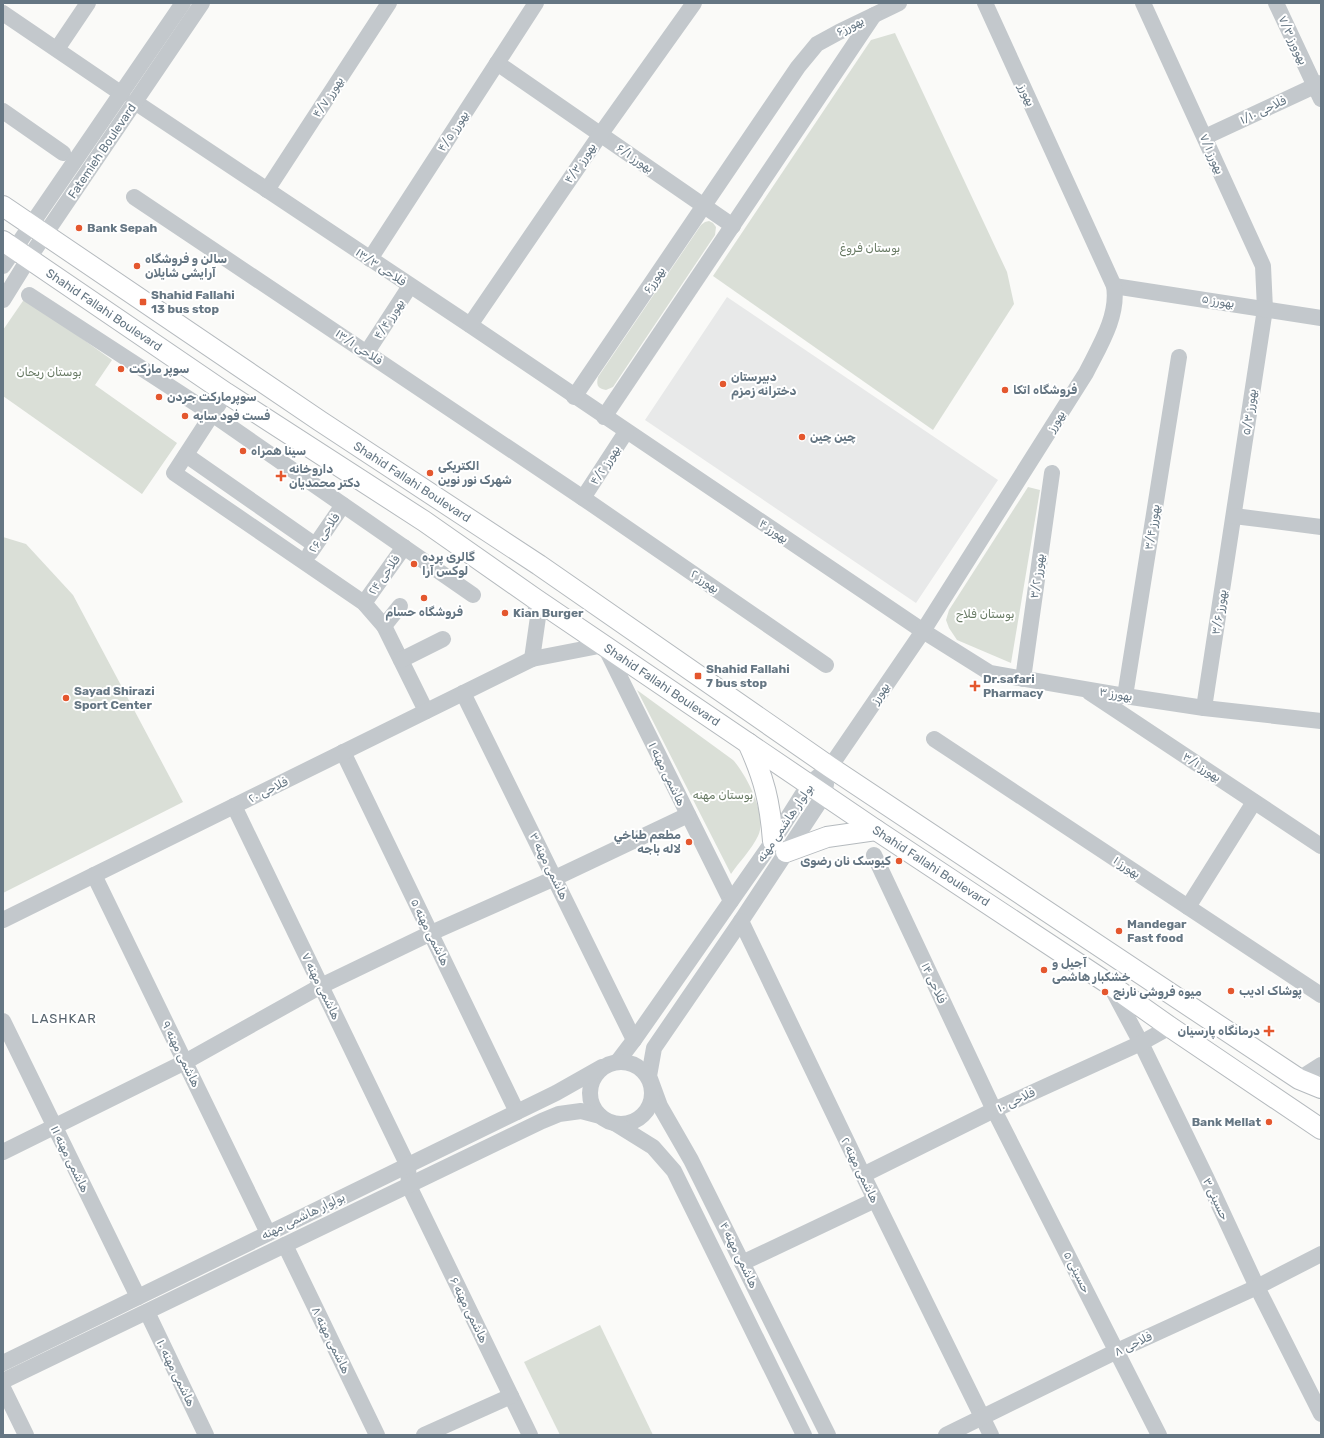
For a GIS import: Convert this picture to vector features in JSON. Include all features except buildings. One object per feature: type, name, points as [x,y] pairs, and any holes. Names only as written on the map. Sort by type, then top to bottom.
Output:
[{"type":"main road","name":"Shahid Fallahi Boulevard","points":[[3,206],[320,421],[539,565],[830,767],[1299,1079],[1321,1088]]},
{"type":"main road","name":"Shahid Fallahi Boulevard","points":[[15,250],[226,393],[424,520],[534,598],[876,830],[1109,984],[1170,1027],[1321,1128]]},
{"type":"main road","points":[[748,743],[760,771],[779,846],[876,830]]},
{"type":"street","points":[[57,49],[88,3]]},
{"type":"street","name":"Fatemieh Boulevard","points":[[129,98],[183,3]]},
{"type":"street","name":"Fatemieh Boulevard","points":[[3,266],[15,250],[38,230],[129,98],[202,3]]},
{"type":"street","name":"بهورز ۴/۷","points":[[267,190],[389,3]]},
{"type":"street","name":"بهورز ۴/۵","points":[[370,259],[536,3]]},
{"type":"street","name":"بهورز ۴/۳","points":[[470,325],[600,135],[694,3]]},
{"type":"street","points":[[875,14],[899,3]]},
{"type":"street","name":"بهورز","points":[[830,767],[923,631],[1086,374],[1114,311],[1116,296],[1114,286],[985,3]]},
{"type":"street","name":"بهورز ۷/۱","points":[[1143,3],[1263,266],[1265,308]]},
{"type":"street","name":"بهوورز ۷/۳","points":[[1276,3],[1319,89]]},
{"type":"street","name":"فلاحی ۱۳/۳","points":[[3,13],[470,325],[626,432]]},
{"type":"street","name":"بهورز۶","points":[[574,397],[798,67],[817,44],[875,14]]},
{"type":"street","name":"بهورز۶","points":[[604,416],[875,14]]},
{"type":"street","name":"بهورز ۶/۱","points":[[497,63],[733,226]]},
{"type":"street","name":"فلاحی ۱/۱۰","points":[[1205,138],[1319,89]]},
{"type":"street","points":[[3,111],[63,153]]},
{"type":"street","name":"فلاحی ۱۳/۱","points":[[134,197],[583,498]]},
{"type":"street","name":"Fatemieh Boulevard","points":[[3,300],[15,250]]},
{"type":"street","name":"بهورز ۴/۴","points":[[367,352],[410,286]]},
{"type":"street","name":"بهورز ۵","points":[[1114,286],[1265,308],[1321,318]]},
{"type":"street","points":[[29,294],[212,414],[473,595]]},
{"type":"street","name":"بهورز ۵/۳","points":[[1234,516],[1265,308]]},
{"type":"street","name":"بهورز ۳/۴","points":[[1125,696],[1179,357]]},
{"type":"street","points":[[226,393],[174,473],[364,603],[384,626],[426,711]]},
{"type":"street","name":"بهورز ۴","points":[[626,432],[923,631]]},
{"type":"street","name":"بهورز ۴/۲","points":[[583,498],[626,432]]},
{"type":"street","points":[[186,455],[315,545]]},
{"type":"street","name":"بهورز ۳/۲","points":[[1023,679],[1052,473]]},
{"type":"street","name":"بهورز ۲","points":[[583,498],[826,665]]},
{"type":"street","name":"فلاحی ۲۶","points":[[304,561],[343,505]]},
{"type":"street","points":[[1234,516],[1321,527]]},
{"type":"street","name":"بهورز ۳/۶","points":[[1204,708],[1234,516]]},
{"type":"street","name":"فلاحی ۲۴","points":[[364,603],[404,547]]},
{"type":"street","points":[[532,659],[538,617],[534,598]]},
{"type":"street","points":[[384,626],[400,606]]},
{"type":"street","name":"بهورز ۳","points":[[923,631],[990,673],[1204,708],[1321,721]]},
{"type":"street","points":[[401,660],[443,639]]},
{"type":"street","name":"فلاحی ۲۰","points":[[3,920],[532,659],[604,645]]},
{"type":"street","name":"هاشمی مهنه ۱","points":[[604,645],[731,902]]},
{"type":"street","name":"بهورز ۳/۱","points":[[1083,689],[1321,846]]},
{"type":"street","name":"هاشمی مهنه ۳","points":[[464,693],[634,1040]]},
{"type":"street","name":"بهورز ۱","points":[[934,739],[1321,995]]},
{"type":"street","name":"هاشمی مهنه ۵","points":[[343,752],[517,1112]]},
{"type":"street","name":"بولوار هاشمی مهنه","points":[[649,1076],[654,1048],[741,921],[779,846],[830,767]]},
{"type":"street","points":[[1188,907],[1254,802]]},
{"type":"street","name":"هاشمی مهنه ۷","points":[[234,806],[408,1166]]},
{"type":"street","points":[[3,1152],[185,1062],[321,986],[431,933],[555,878],[688,815]]},
{"type":"street","name":"بولوار هاشمی مهنه","points":[[618,1061],[731,902],[779,846]]},
{"type":"street","name":"فلاحی ۱۴","points":[[874,855],[994,1110]]},
{"type":"street","name":"هاشمی مهنه ۹","points":[[94,875],[268,1233]]},
{"type":"street","name":"هاشمی مهنه ۲","points":[[741,921],[862,1175],[991,1435]]},
{"type":"street","name":"حسینی ۳","points":[[1109,984],[1141,1043],[1206,1177],[1256,1287],[1321,1414]]},
{"type":"street","name":"هاشمی مهنه ۱۱","points":[[3,1021],[138,1297]]},
{"type":"street","name":"فلاحی ۱۰","points":[[862,1175],[994,1110],[1141,1043],[1170,1027]]},
{"type":"street","points":[[618,1061],[636,1064],[649,1076],[653,1094],[648,1111],[634,1122],[616,1124],[600,1116],[590,1101],[591,1082],[602,1067],[618,1061]]},
{"type":"street","points":[[1299,1079],[1321,1064]]},
{"type":"street","name":"بولوار هاشمی مهنه","points":[[3,1363],[556,1094],[602,1067]]},
{"type":"street","name":"هاشمی مهنه ۴","points":[[649,1076],[660,1106],[691,1160],[828,1435]]},
{"type":"street","name":"حسینی ۵","points":[[994,1110],[1159,1435]]},
{"type":"street","name":"بولوار هاشمی مهنه","points":[[3,1381],[559,1114],[581,1111],[600,1116]]},
{"type":"street","name":"هاشمی مهنه ۴","points":[[616,1124],[653,1146],[674,1171],[804,1435]]},
{"type":"street","points":[[408,1166],[409,1186]]},
{"type":"street","name":"هاشمی مهنه ۶","points":[[409,1186],[530,1435]]},
{"type":"street","points":[[742,1262],[875,1200]]},
{"type":"street","name":"هاشمی مهنه ۸","points":[[284,1245],[377,1435]]},
{"type":"street","name":"فلاحی ۸","points":[[946,1435],[1117,1351],[1256,1287],[1321,1254]]},
{"type":"street","name":"هاشمی مهنه ۱۰","points":[[147,1312],[206,1435]]},
{"type":"street","points":[[3,1388],[26,1435]]},
{"type":"street","points":[[424,1435],[511,1396]]},
{"type":"shaded area","points":[[727,297],[998,480],[916,603],[645,420]]},
{"type":"green space","name":"بوستان فروغ","points":[[895,33],[1007,272],[1014,304],[933,430],[713,276],[871,40]]},
{"type":"green space","points":[[709,221],[716,227],[715,235],[613,387],[606,390],[599,388],[597,382],[598,377],[701,225]]},
{"type":"green space","name":"بوستان ریحان","points":[[25,298],[112,360],[95,385],[177,443],[142,494],[3,396],[3,330]]},
{"type":"green space","name":"بوستان فلاح","points":[[1028,487],[1040,490],[1011,663],[957,640],[949,628],[946,620],[949,610]]},
{"type":"green space","name":"Sayad Shirazi Sport Center","points":[[3,537],[26,544],[73,595],[183,802],[3,893]]},
{"type":"green space","name":"بوستان مهنه","points":[[637,690],[733,760],[744,775],[758,807],[760,828],[758,836],[752,846],[731,874]]},
{"type":"green space","points":[[600,1325],[653,1435],[560,1435],[524,1362]]},
{"type":"place","name":"Bank Sepah","points":[[79,228]]},
{"type":"place","name":"سالن و فروشگاه آرایشی شایلان","points":[[137,266]]},
{"type":"place","name":"Shahid Fallahi 13 bus stop","points":[[143,302]]},
{"type":"place","name":"سوپر مارکت","points":[[121,369]]},
{"type":"place","name":"دبیرستان دخترانه زمزم","points":[[723,384]]},
{"type":"place","name":"فروشگاه اتکا","points":[[1005,390]]},
{"type":"place","name":"سوپرمارکت جردن","points":[[159,397]]},
{"type":"place","name":"فست فود سایه","points":[[185,416]]},
{"type":"place","name":"چین چین","points":[[802,437]]},
{"type":"place","name":"سینا همراه","points":[[243,451]]},
{"type":"place","name":"الکتریکی شهرک نور نوین","points":[[430,473]]},
{"type":"place","name":"داروخانه دکتر محمدیان","points":[[281,476]]},
{"type":"place","name":"گالری پرده لوکس آرا","points":[[414,564]]},
{"type":"place","name":"فروشگاه حسام","points":[[424,598]]},
{"type":"place","name":"Kian Burger","points":[[505,613]]},
{"type":"place","name":"Shahid Fallahi 7 bus stop","points":[[698,676]]},
{"type":"place","name":"Dr.safari Pharmacy","points":[[975,686]]},
{"type":"place","name":"Sayad Shirazi Sport Center","points":[[66,698]]},
{"type":"place","name":"مطعم طباخي لاله باجه","points":[[689,842]]},
{"type":"place","name":"کیوسک نان رضوی","points":[[899,861]]},
{"type":"place","name":"Mandegar Fast food","points":[[1119,931]]},
{"type":"place","name":"آجیل و خشکبار هاشمی","points":[[1044,970]]},
{"type":"place","name":"پوشاک ادیب","points":[[1231,991]]},
{"type":"place","name":"میوه فروشی نارنج","points":[[1105,992]]},
{"type":"place","name":"درمانگاه پارسیان","points":[[1269,1031]]},
{"type":"place","name":"Bank Mellat","points":[[1269,1122]]},
{"type":"district","name":"LASHKAR","points":[[64,1018]]}]
